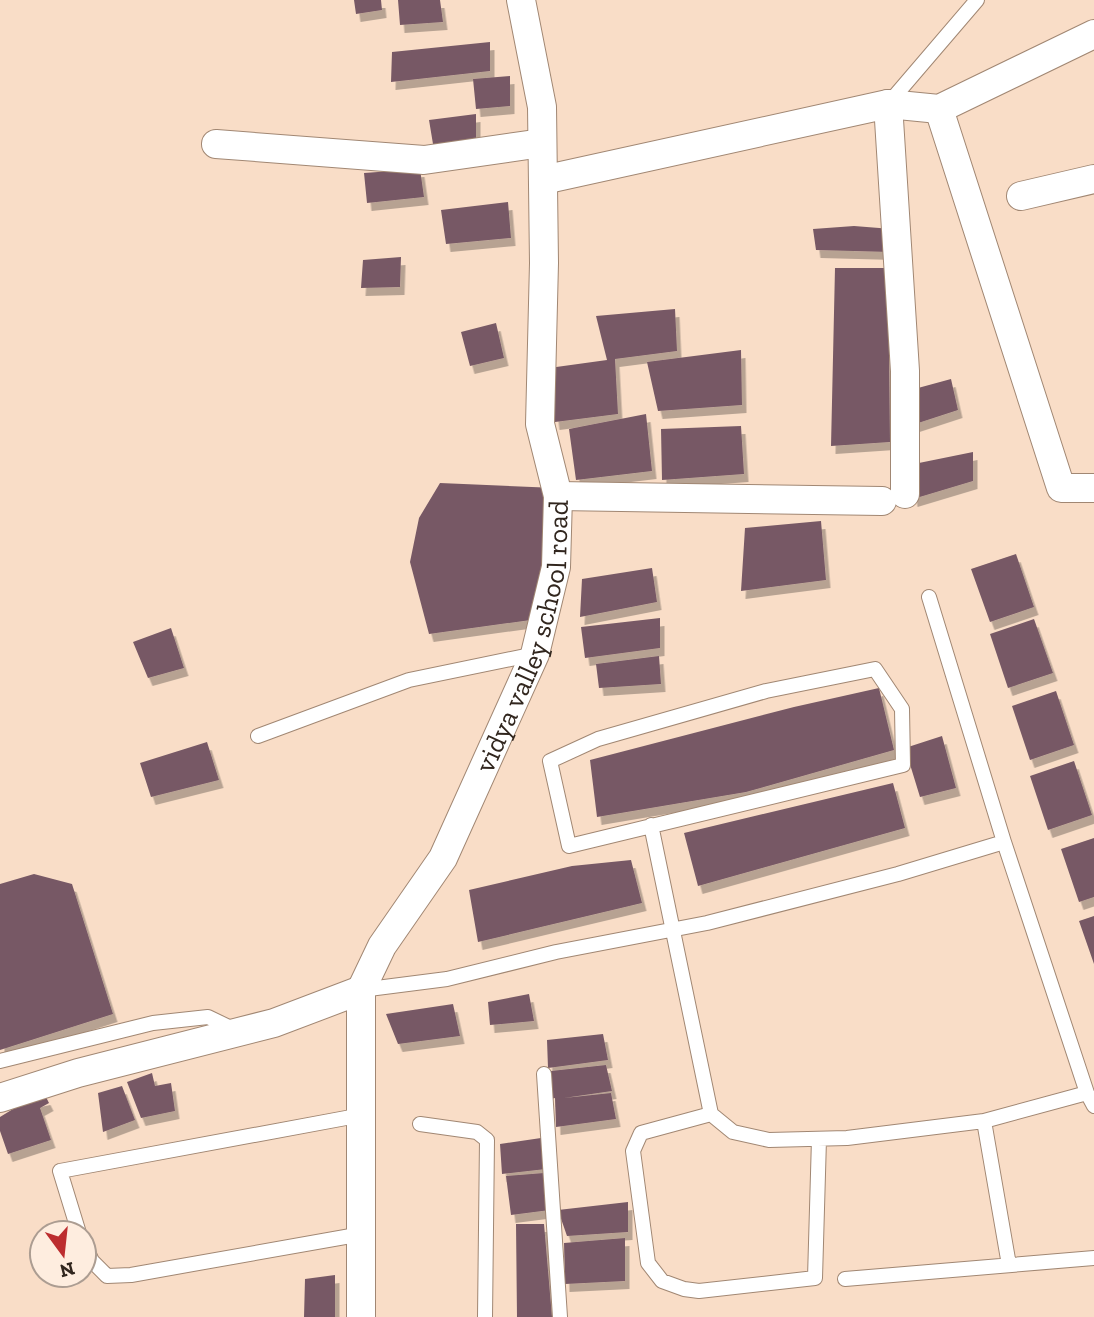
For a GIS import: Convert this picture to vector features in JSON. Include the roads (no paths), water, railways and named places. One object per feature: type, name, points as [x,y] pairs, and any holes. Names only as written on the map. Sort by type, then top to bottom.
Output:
[{"type":"street","name":"vidya valley school road","points":[[361,990],[382,946],[443,858],[535,654],[556,567],[558,496],[540,424],[544,263],[542,107],[521,0]]},
{"type":"street","points":[[543,180],[888,104],[939,109],[1091,43]]},
{"type":"street","points":[[558,496],[894,498],[905,371],[888,104]]},
{"type":"street","points":[[939,109],[1061,488],[1094,488]]},
{"type":"street","points":[[216,144],[424,160],[542,143]]},
{"type":"street","points":[[1021,196],[1094,179]]},
{"type":"street","points":[[0,1098],[78,1073],[274,1023],[361,990],[361,1317]]},
{"type":"lane","points":[[888,104],[977,0]]},
{"type":"lane","points":[[651,825],[711,1115],[733,1132],[769,1140],[846,1138],[984,1121],[1091,1100],[1003,842],[929,597]]},
{"type":"lane","points":[[258,736],[409,680],[535,654]]},
{"type":"lane","points":[[875,669],[902,709],[903,765],[651,825],[569,846],[550,761],[598,739],[766,691],[875,669]]},
{"type":"lane","points":[[361,990],[447,979],[556,952],[707,923],[898,874],[1003,842]]},
{"type":"lane","points":[[0,1061],[153,1023],[208,1017],[238,1031]]},
{"type":"lane","points":[[544,1074],[560,1317]]},
{"type":"lane","points":[[75,1219],[60,1171],[362,1115]]},
{"type":"lane","points":[[711,1115],[642,1133],[633,1151],[648,1263],[662,1281],[684,1289],[699,1291],[815,1278],[819,1139]]},
{"type":"lane","points":[[984,1121],[1009,1265]]},
{"type":"lane","points":[[421,1124],[477,1132],[487,1140],[485,1317]]},
{"type":"lane","points":[[98,1267],[107,1276],[131,1275],[362,1234]]},
{"type":"lane","points":[[845,1279],[1094,1258]]}]
